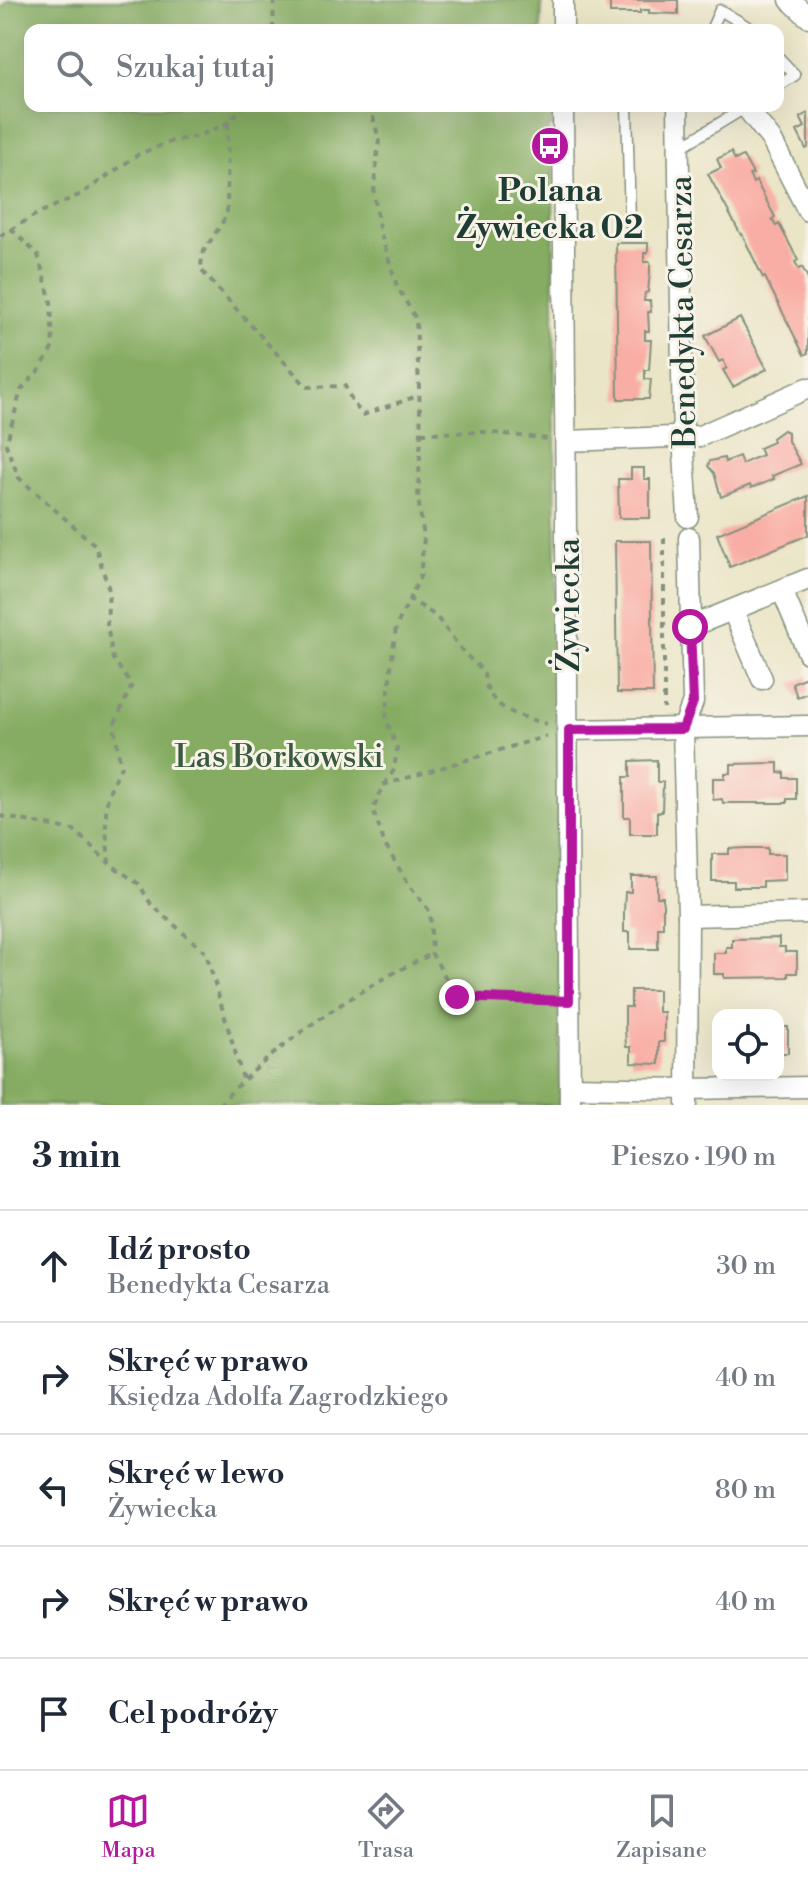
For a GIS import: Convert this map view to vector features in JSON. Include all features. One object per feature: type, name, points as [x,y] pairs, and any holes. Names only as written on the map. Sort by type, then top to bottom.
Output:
[{"type":"street","points":[[563,0],[563,24]]},
{"type":"street","points":[[790,0],[808,17]]},
{"type":"street","name":"Żywiecka","points":[[563,112],[570,1096]]},
{"type":"street","name":"Benedykta Cesarza","points":[[678,112],[683,438],[689,528],[693,702],[683,729],[688,916],[687,1097]]},
{"type":"street","points":[[751,112],[771,139],[808,211]]},
{"type":"street","points":[[566,441],[700,436],[808,388]]},
{"type":"street","points":[[690,627],[808,579]]},
{"type":"street","points":[[782,590],[808,653]]},
{"type":"street","points":[[733,611],[762,679]]},
{"type":"street","points":[[569,730],[808,726]]},
{"type":"street","points":[[688,916],[808,913]]},
{"type":"street","points":[[570,1096],[687,1097],[808,1087]]},
{"type":"lane","points":[[714,24],[720,10],[743,24]]},
{"type":"lane","points":[[784,63],[795,75],[784,82]]},
{"type":"lane","points":[[627,112],[630,223]]},
{"type":"lane","points":[[679,148],[736,112]]},
{"type":"path","points":[[273,24],[274,0]]},
{"type":"path","points":[[0,236],[37,214],[81,194],[139,154],[175,140],[196,137],[228,123],[238,112]]},
{"type":"path","points":[[372,112],[379,139],[374,192],[379,228],[397,286],[416,319],[421,433],[418,498],[424,538],[420,577],[396,627],[386,719],[397,748],[394,770],[373,810],[385,845],[430,912],[432,954],[457,997],[569,1001]]},
{"type":"path","points":[[228,123],[227,215],[202,254],[201,270],[307,387],[345,386],[363,415],[418,396]]},
{"type":"path","points":[[11,229],[38,255],[51,302],[53,347],[40,369],[21,390],[6,445],[19,478],[95,545],[109,590],[107,625],[113,659],[132,685],[114,725],[121,767],[109,786],[105,808],[109,863]]},
{"type":"path","points":[[421,433],[485,432],[566,441]]},
{"type":"path","points":[[664,538],[664,715]]},
{"type":"path","points":[[408,598],[436,616],[464,653],[484,672],[485,689],[496,704],[523,717],[569,730]]},
{"type":"path","points":[[383,786],[569,730]]},
{"type":"path","points":[[0,816],[74,830],[109,863],[139,884],[151,904],[206,953],[243,1079]]},
{"type":"path","points":[[219,1105],[243,1079],[337,1008],[388,974],[432,954]]},
{"type":"green space","name":"Las Borkowski","points":[[8,0],[542,0],[541,24],[24,24],[24,112],[552,112],[552,127],[548,127],[549,155],[553,156],[560,1105],[0,1105],[0,10]]},
{"type":"building","points":[[610,0],[678,0],[678,14],[649,13],[649,10],[610,13]]},
{"type":"building","points":[[808,113],[806,149],[797,131],[805,127],[800,117]]},
{"type":"building","points":[[731,152],[735,160],[743,156],[753,174],[749,175],[753,183],[756,181],[775,217],[772,219],[776,226],[779,224],[798,260],[795,262],[808,278],[808,353],[804,355],[708,174],[721,168],[717,159]]},
{"type":"building","points":[[616,243],[648,243],[644,262],[650,262],[650,272],[644,301],[650,301],[651,312],[648,312],[649,331],[645,331],[645,340],[651,340],[649,370],[645,370],[645,379],[651,379],[649,399],[618,399]]},
{"type":"building","points":[[740,318],[767,369],[733,387],[723,370],[727,368],[723,360],[719,362],[705,336]]},
{"type":"building","points":[[783,430],[788,432],[788,441],[801,464],[772,476],[774,479],[762,484],[751,488],[750,485],[721,497],[714,473],[708,466],[710,461],[724,458],[725,462],[739,456],[742,464],[762,455],[759,448],[773,442],[772,438]]},
{"type":"building","points":[[631,468],[644,468],[644,479],[650,479],[650,518],[619,518],[618,479],[631,479]]},
{"type":"building","points":[[808,496],[808,535],[730,567],[717,534]]},
{"type":"building","points":[[615,541],[651,541],[653,693],[617,693]]},
{"type":"building","points":[[808,676],[808,693],[797,697],[792,683]]},
{"type":"building","points":[[657,760],[657,782],[663,782],[662,812],[657,812],[657,834],[630,834],[630,817],[624,817],[624,777],[630,777],[630,761]]},
{"type":"building","points":[[778,763],[778,773],[784,772],[784,778],[796,778],[796,799],[787,799],[787,803],[723,803],[722,799],[713,800],[713,778],[725,778],[725,773],[731,773],[731,764]]},
{"type":"building","points":[[768,848],[768,854],[785,854],[785,880],[763,881],[763,887],[734,887],[734,881],[712,881],[712,854],[729,854],[729,849]]},
{"type":"building","points":[[631,876],[657,876],[657,897],[663,897],[663,927],[658,927],[658,949],[630,949],[630,932],[624,932],[624,912],[625,892],[631,892]]},
{"type":"building","points":[[779,938],[779,947],[785,947],[785,952],[797,952],[797,973],[788,973],[788,977],[724,978],[724,974],[714,974],[714,953],[726,953],[726,947],[732,947],[732,939]]},
{"type":"building","points":[[631,990],[658,990],[658,1012],[664,1012],[664,1042],[659,1042],[659,1064],[631,1063],[631,1047],[626,1047],[625,1007],[631,1007]]},
{"type":"building","points":[[784,1027],[788,1027],[788,1053],[784,1053]]},
{"type":"place","name":"Polana Żywiecka 02","points":[[550,146]]},
{"type":"route","points":[[457,997],[569,1001],[569,730],[683,729],[693,702],[690,627]]}]
